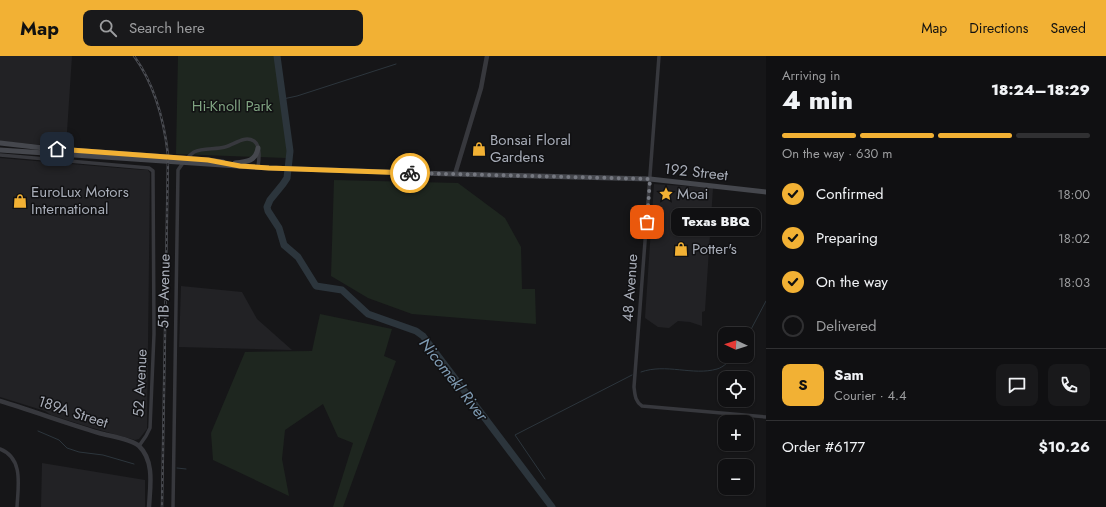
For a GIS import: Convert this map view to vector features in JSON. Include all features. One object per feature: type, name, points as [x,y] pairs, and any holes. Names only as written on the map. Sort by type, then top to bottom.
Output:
[{"type":"main road","name":"192 Street","points":[[2,144],[69,152]]},
{"type":"main road","points":[[220,162],[240,162],[252,160],[256,155],[258,148]]},
{"type":"main road","name":"192 Street","points":[[0,150],[69,152],[269,168],[650,179],[766,192]]},
{"type":"main road","name":"192 Street","points":[[208,162],[220,162],[240,166]]},
{"type":"street","points":[[455,174],[481,88],[487,56]]},
{"type":"street","name":"48 Avenue","points":[[659,56],[634,387],[635,396],[642,406],[766,417]]},
{"type":"street","name":"51B Avenue","points":[[173,507],[178,170],[188,158],[197,151],[225,147],[243,139],[254,141],[258,148]]},
{"type":"street","points":[[258,148],[258,167]]},
{"type":"street","name":"52 Avenue","points":[[0,155],[149,168],[152,170],[154,334],[150,428],[139,446]]},
{"type":"street","name":"189A Street","points":[[0,401],[130,441],[139,446]]},
{"type":"street","points":[[139,446],[150,466],[149,507]]},
{"type":"street","points":[[0,449],[10,455],[17,467],[17,507]]},
{"type":"shaded area","points":[[0,56],[72,56],[66,147],[0,141]]},
{"type":"shaded area","points":[[0,158],[148,170],[150,173],[147,429],[139,439],[135,440],[89,427],[0,397]]},
{"type":"shaded area","points":[[654,184],[713,188],[705,311],[702,312],[702,326],[690,322],[678,321],[669,328],[658,327],[645,318]]},
{"type":"shaded area","points":[[181,286],[242,292],[257,319],[292,350],[179,347]]},
{"type":"shaded area","points":[[42,463],[145,480],[145,507],[41,507]]},
{"type":"green space","name":"Hi-Knoll Park","points":[[178,56],[278,56],[289,139],[286,158],[176,154]]},
{"type":"green space","points":[[334,180],[458,183],[505,218],[521,247],[522,289],[535,289],[536,324],[412,314],[368,298],[331,276]]},
{"type":"green space","points":[[320,314],[392,329],[384,356],[396,361],[343,507],[333,507],[353,443],[338,437],[323,404],[285,430],[282,459],[289,496],[213,460],[211,433],[245,352],[312,351]]},
{"type":"waterway","name":"Nicomekl River","points":[[277,56],[290,151],[287,178],[270,200],[267,207],[279,228],[284,245],[298,257],[316,286],[342,290],[368,314],[416,331],[423,336],[552,507]]},
{"type":"waterway","points":[[283,99],[297,96],[396,64]]},
{"type":"waterway","points":[[752,327],[766,301]]},
{"type":"waterway","points":[[641,372],[660,369],[708,371],[722,367],[727,363]]},
{"type":"waterway","points":[[545,479],[515,435],[632,375]]},
{"type":"waterway","points":[[38,431],[59,440],[67,448],[79,452],[103,455],[134,464]]},
{"type":"waterway","points":[[177,468],[186,469]]},
{"type":"railway","points":[[134,56],[148,79],[153,91],[161,116],[168,155],[162,507]]},
{"type":"way so far","points":[[410,173],[650,179],[647,222]]},
{"type":"place","name":"Bonsai Floral Gardens","points":[[479,149]]},
{"type":"place","name":"Moai","points":[[666,194]]},
{"type":"place","name":"EuroLux Motors International","points":[[20,201]]},
{"type":"place","name":"Texas BBQ","points":[[647,222]]},
{"type":"place","name":"Potter's","points":[[681,249]]},
{"type":"route","points":[[57,149],[208,160],[240,166],[269,168],[410,173]]}]
